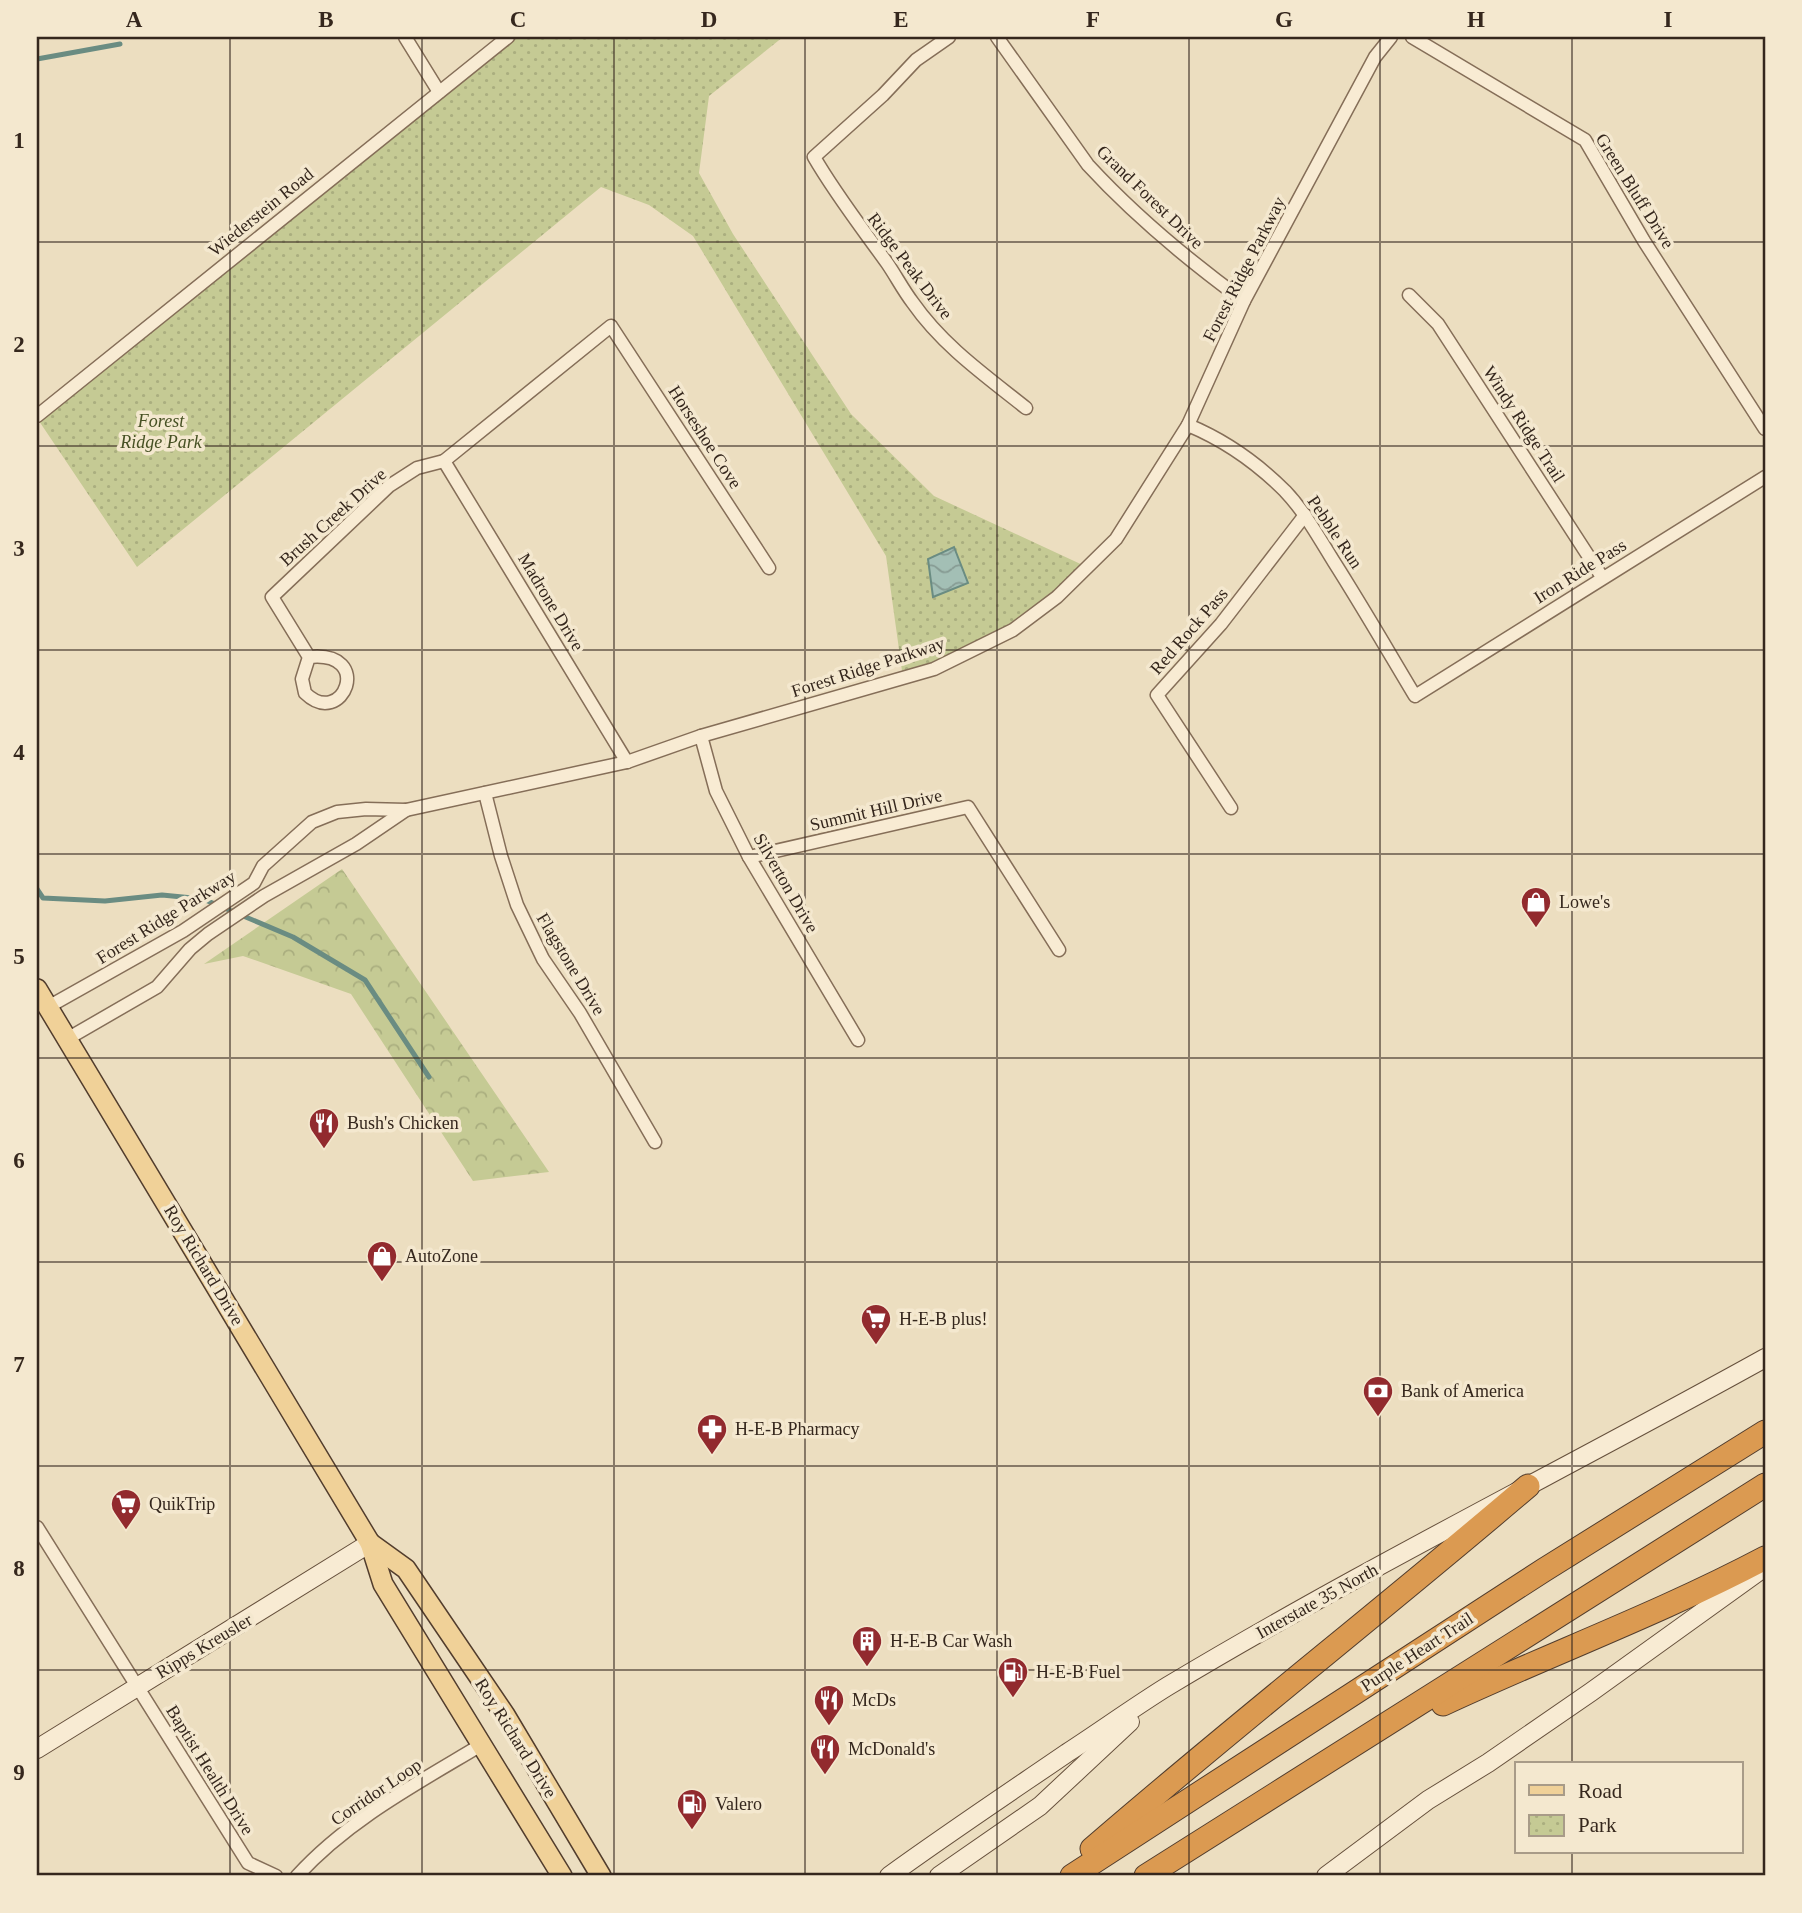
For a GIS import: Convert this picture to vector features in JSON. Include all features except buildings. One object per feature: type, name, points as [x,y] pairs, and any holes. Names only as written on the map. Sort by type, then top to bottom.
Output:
[{"type":"highway","name":"Purple Heart Trail","points":[[1072,1876],[1544,1570],[1765,1432]]},
{"type":"highway","points":[[1146,1876],[1765,1485]]},
{"type":"highway","points":[[1061,1876],[1528,1486]]},
{"type":"highway","points":[[1352,1748],[1537,1661],[1693,1595],[1765,1558]]},
{"type":"main road","name":"Roy Richard Drive","points":[[37,989],[370,1542],[383,1584],[562,1876]]},
{"type":"main road","name":"Interstate 35 North","points":[[889,1876],[946,1834],[1165,1688],[1299,1609],[1765,1358]]},
{"type":"main road","name":"Roy Richard Drive","points":[[370,1542],[406,1569],[505,1715],[601,1876]]},
{"type":"main road","name":"Ripps Kreusler","points":[[37,1749],[370,1542]]},
{"type":"main road","points":[[1326,1876],[1428,1800],[1580,1700],[1765,1567]]},
{"type":"main road","points":[[939,1876],[1040,1806],[1165,1688]]},
{"type":"street","points":[[405,37],[439,92]]},
{"type":"street","name":"Wiederstein Road","points":[[37,416],[508,37]]},
{"type":"street","name":"Ridge Peak Drive","points":[[949,37],[916,60],[883,95],[814,157],[848,211],[935,331],[973,367],[1026,408]]},
{"type":"street","name":"Grand Forest Drive","points":[[997,37],[1104,183],[1189,260],[1244,301]]},
{"type":"street","name":"Forest Ridge Parkway","points":[[48,1007],[183,931],[254,883],[263,866],[312,822],[337,812],[366,809],[407,810],[627,762],[701,736],[934,669],[1013,630],[1057,597],[1116,538],[1188,425],[1244,301],[1375,57],[1391,37]]},
{"type":"street","name":"Green Bluff Drive","points":[[1412,37],[1585,140],[1644,241],[1765,429]]},
{"type":"street","name":"Windy Ridge Trail","points":[[1409,295],[1438,324],[1602,577]]},
{"type":"street","name":"Brush Creek Drive","points":[[309,657],[272,597],[389,486],[417,468],[444,461],[611,326]]},
{"type":"street","name":"Horseshoe Cove","points":[[611,326],[769,568]]},
{"type":"street","name":"Pebble Run","points":[[1188,425],[1210,434],[1247,458],[1285,492],[1305,515],[1415,695]]},
{"type":"street","name":"Madrone Drive","points":[[444,461],[627,762]]},
{"type":"street","name":"Iron Ride Pass","points":[[1415,695],[1765,477]]},
{"type":"street","name":"Red Rock Pass","points":[[1231,808],[1157,695],[1221,624],[1305,515]]},
{"type":"street","name":"Silverton Drive","points":[[701,736],[716,791],[749,857],[858,1040]]},
{"type":"street","name":"Flagstone Drive","points":[[485,793],[517,905],[543,959],[580,1013],[655,1142]]},
{"type":"street","name":"Summit Hill Drive","points":[[749,857],[968,807],[1059,950]]},
{"type":"street","name":"Forest Ridge Parkway","points":[[67,1039],[157,987],[190,949],[264,896],[356,844],[407,810]]},
{"type":"street","name":"Baptist Health Drive","points":[[37,1527],[248,1863],[276,1876]]},
{"type":"street","name":"Corridor Loop","points":[[297,1876],[315,1856],[381,1805],[481,1745]]},
{"type":"green space","name":"Forest Ridge Park","points":[[508,37],[783,37],[709,96],[699,173],[733,234],[851,414],[934,496],[1087,567],[1013,630],[903,678],[886,556],[693,236],[649,205],[601,187],[137,567],[37,418]]},
{"type":"green space","points":[[342,869],[549,1172],[473,1181],[351,994],[243,956],[204,964]]},
{"type":"water","points":[[954,547],[968,583],[933,597],[928,559]]},
{"type":"waterway","points":[[37,59],[120,44]]},
{"type":"waterway","points":[[37,889],[43,898],[105,901],[162,895],[203,899],[293,937],[365,980],[429,1077]]},
{"type":"place","name":"Lowe's","points":[[1536,929]]},
{"type":"place","name":"Bush's Chicken","points":[[324,1150]]},
{"type":"place","name":"AutoZone","points":[[382,1283]]},
{"type":"place","name":"H-E-B plus!","points":[[876,1346]]},
{"type":"place","name":"Bank of America","points":[[1378,1418]]},
{"type":"place","name":"H-E-B Pharmacy","points":[[712,1456]]},
{"type":"place","name":"QuikTrip","points":[[126,1531]]},
{"type":"place","name":"H-E-B Car Wash","points":[[867,1668]]},
{"type":"place","name":"H-E-B Fuel","points":[[1013,1699]]},
{"type":"place","name":"McDs","points":[[829,1727]]},
{"type":"place","name":"McDonald's","points":[[825,1776]]},
{"type":"place","name":"Valero","points":[[692,1831]]}]
